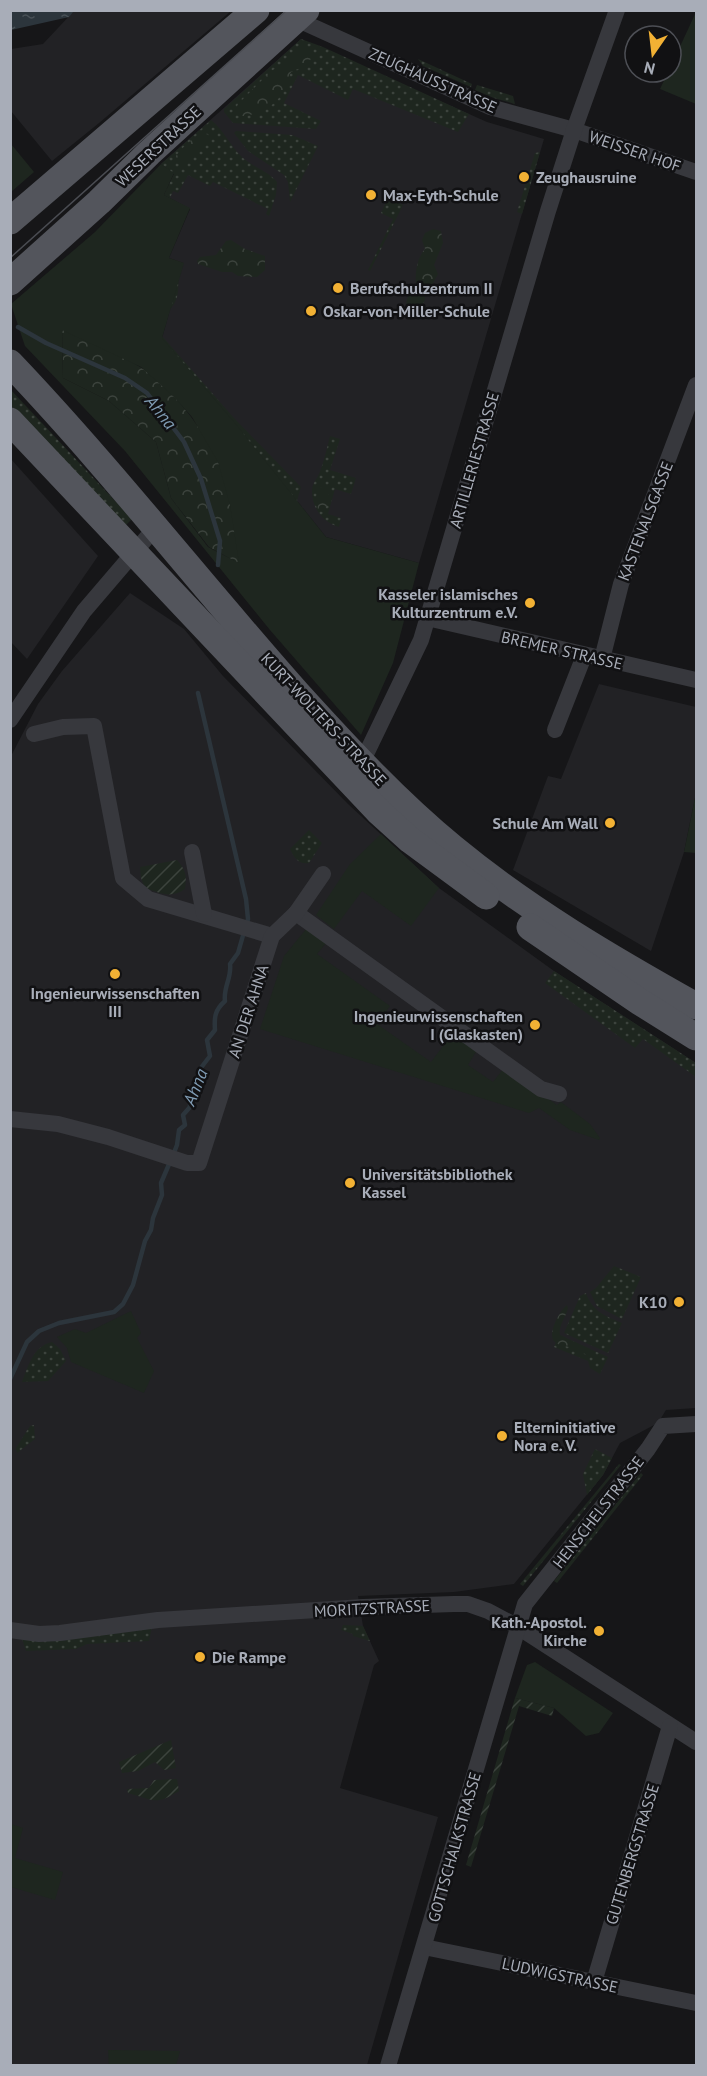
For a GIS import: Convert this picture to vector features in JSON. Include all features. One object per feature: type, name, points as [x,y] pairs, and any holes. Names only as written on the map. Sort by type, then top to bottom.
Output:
[{"type":"main road","points":[[10,221],[256,10]]},
{"type":"main road","name":"WESERSTRASSE","points":[[10,282],[301,15]]},
{"type":"main road","name":"KURT-WOLTERS-STRASSE","points":[[10,363],[55,411],[266,658],[352,768],[379,812],[410,840],[448,869],[640,1002],[696,1037]]},
{"type":"main road","name":"KURT-WOLTERS-STRASSE","points":[[10,421],[133,552],[352,768],[422,820],[489,876],[526,903],[696,1006]]},
{"type":"street","name":"ARTILLERIESTRASSE","points":[[352,768],[367,752],[421,640],[574,130],[617,10]]},
{"type":"street","name":"ZEUGHAUSSTRASSE","points":[[301,15],[363,49],[490,107],[574,130]]},
{"type":"street","name":"WEISSER HOF","points":[[574,130],[696,172]]},
{"type":"street","name":"KASTENALSGASSE","points":[[602,659],[621,584],[696,384]]},
{"type":"street","points":[[10,720],[84,611],[155,528]]},
{"type":"street","name":"BREMER STRASSE","points":[[427,618],[696,680]]},
{"type":"street","points":[[555,730],[585,656]]},
{"type":"street","points":[[34,734],[63,727],[94,726],[123,878],[148,899],[272,936]]},
{"type":"street","points":[[192,852],[204,914]]},
{"type":"street","name":"AN DER AHNA","points":[[10,1119],[58,1124],[108,1137],[181,1162],[200,1162],[272,936],[296,913],[323,874]]},
{"type":"street","points":[[296,913],[541,1089],[559,1094]]},
{"type":"street","name":"HENSCHELSTRASSE","points":[[518,1627],[525,1604],[648,1449],[663,1426],[696,1424]]},
{"type":"street","name":"MORITZSTRASSE","points":[[10,1630],[60,1634],[158,1620],[468,1604],[488,1611],[518,1627],[696,1742]]},
{"type":"street","name":"GOTTSCHALKSTRASSE","points":[[388,2066],[518,1627]]},
{"type":"street","name":"GUTENBERGSTRASSE","points":[[594,1982],[670,1726]]},
{"type":"street","name":"LUDWIGSTRASSE","points":[[424,1947],[696,2002]]},
{"type":"shaded area","points":[[74,11],[231,11],[52,161],[11,111],[11,49],[43,44]]},
{"type":"shaded area","name":"Berufschulzentrum II","points":[[301,39],[487,122],[544,139],[419,563],[326,537],[234,422],[162,338],[183,263],[169,258],[190,209],[164,195],[174,174],[161,164]]},
{"type":"shaded area","points":[[10,458],[98,556],[27,659],[11,642]]},
{"type":"shaded area","points":[[130,593],[184,629],[223,676],[348,804],[439,888],[554,971],[696,1063],[696,1408],[666,1410],[658,1423],[620,1443],[603,1475],[514,1584],[454,1592],[358,1596],[363,1626],[379,1661],[374,1665],[340,1788],[438,1817],[367,2065],[11,2065],[10,758],[38,704],[62,671]]},
{"type":"shaded area","name":"Schule Am Wall","points":[[599,684],[696,707],[696,793],[684,852],[651,951],[513,870],[548,776],[561,779]]},
{"type":"green space","points":[[696,12],[696,104],[660,89],[662,84],[683,84],[683,40]]},
{"type":"green space","points":[[301,39],[469,114],[458,132],[353,89],[348,100],[298,75],[284,103],[321,121],[316,129],[233,123],[224,109]]},
{"type":"green space","points":[[306,45],[313,51],[310,60],[306,65],[291,72],[277,100],[262,111],[238,116],[235,111],[238,104],[271,71],[282,65],[288,56]]},
{"type":"green space","points":[[418,59],[472,84],[471,87],[423,66]]},
{"type":"green space","points":[[477,85],[513,96],[515,104],[475,90]]},
{"type":"green space","points":[[211,120],[242,157],[277,182],[276,195],[269,216],[266,214],[268,209],[213,182],[210,186],[188,175],[178,193],[173,191],[170,198],[164,195],[174,174],[161,164]]},
{"type":"green space","points":[[236,131],[292,135],[318,146],[290,202],[288,182],[284,175],[248,151],[234,133]]},
{"type":"green space","points":[[203,133],[209,135],[201,149],[187,161],[178,164],[174,159],[180,151]]},
{"type":"green space","points":[[11,144],[34,172],[10,192]]},
{"type":"green space","points":[[540,152],[522,214],[517,212],[535,153]]},
{"type":"green space","points":[[161,164],[174,173],[164,195],[190,208],[169,258],[184,263],[162,338],[234,422],[326,537],[419,563],[393,663],[361,735],[270,630],[125,451],[25,346],[11,304],[95,232]],"holes":[[[62,330],[141,367],[192,417],[218,462],[230,505],[239,563],[208,547],[171,498],[156,442],[109,401],[63,378]]]},
{"type":"green space","points":[[388,198],[403,205],[370,271],[368,270],[393,219],[381,213]]},
{"type":"green space","points":[[433,229],[441,231],[443,243],[434,265],[438,274],[432,285],[425,291],[425,300],[414,319],[409,319],[405,316],[407,301],[416,288],[417,267],[425,249],[422,240],[425,233]]},
{"type":"green space","points":[[231,240],[245,249],[265,256],[265,270],[257,277],[238,276],[232,272],[222,272],[198,264],[200,257],[216,255],[226,241]]},
{"type":"green space","points":[[178,274],[177,296],[173,306],[165,314],[162,336],[234,418],[301,487],[297,501],[326,537],[213,398],[167,358],[150,309]]},
{"type":"green space","points":[[62,329],[140,367],[174,396],[195,422],[212,449],[222,472],[232,511],[240,564],[209,547],[171,498],[156,442],[109,401],[63,378]]},
{"type":"green space","points":[[10,389],[132,519],[124,527],[11,406]]},
{"type":"green space","points":[[330,436],[340,439],[330,470],[356,478],[351,494],[335,489],[328,514],[341,518],[339,527],[328,522],[316,509],[312,491]]},
{"type":"green space","points":[[318,488],[326,489],[331,499],[323,512],[318,510],[316,498]]},
{"type":"green space","points":[[696,793],[696,853],[684,852]]},
{"type":"green space","points":[[309,830],[322,843],[309,863],[302,863],[290,849]]},
{"type":"green space","points":[[381,834],[439,888],[411,926],[362,891],[334,929],[316,915],[350,864]]},
{"type":"green space","points":[[177,860],[185,873],[185,889],[170,894],[145,888],[140,867]]},
{"type":"green space","points":[[307,928],[327,942],[317,954],[390,1006],[377,1024],[431,1062],[453,1033],[477,1050],[468,1065],[493,1082],[504,1068],[557,1105],[561,1102],[590,1124],[600,1138],[599,1140],[570,1130],[539,1108],[529,1113],[260,1029],[284,956]]},
{"type":"green space","points":[[554,971],[696,1063],[696,1077],[643,1039],[635,1048],[545,983]]},
{"type":"green space","points":[[614,1266],[641,1277],[622,1319],[597,1306],[590,1292]]},
{"type":"green space","points":[[586,1293],[596,1309],[622,1323],[608,1353],[564,1333],[580,1296]]},
{"type":"green space","points":[[567,1305],[560,1335],[590,1349],[590,1354],[559,1344],[553,1339],[555,1323]]},
{"type":"green space","points":[[131,1311],[141,1333],[137,1338],[154,1371],[144,1393],[71,1362],[67,1348],[57,1337],[75,1329],[86,1333]]},
{"type":"green space","points":[[559,1335],[608,1357],[600,1374],[590,1368],[588,1361],[554,1347]]},
{"type":"green space","points":[[52,1342],[60,1349],[66,1361],[48,1381],[22,1382],[36,1352]]},
{"type":"green space","points":[[34,1425],[35,1439],[17,1453],[16,1448],[30,1426]]},
{"type":"green space","points":[[595,1449],[612,1458],[603,1475],[587,1495],[583,1474]]},
{"type":"green space","points":[[619,1464],[621,1465],[523,1586],[520,1584]]},
{"type":"green space","points":[[641,1473],[643,1475],[557,1583],[554,1581]]},
{"type":"green space","points":[[343,1625],[363,1626],[370,1641],[341,1630]]},
{"type":"green space","points":[[152,1627],[149,1641],[87,1644],[76,1649],[26,1651],[22,1639]]},
{"type":"green space","points":[[535,1662],[613,1713],[599,1733],[586,1736],[554,1708],[515,1698],[527,1665]]},
{"type":"green space","points":[[515,1698],[554,1708],[552,1716],[519,1706],[471,1867],[466,1865]]},
{"type":"green space","points":[[171,1740],[176,1768],[164,1770],[155,1762],[138,1771],[122,1773],[119,1762]]},
{"type":"green space","points":[[177,1779],[179,1791],[165,1799],[149,1799],[128,1793],[127,1789],[149,1788],[154,1780]]},
{"type":"green space","points":[[11,1824],[23,1828],[15,1858],[63,1872],[55,1900],[11,1887]]},
{"type":"green space","points":[[108,2050],[180,2051],[176,2065],[109,2066]]},
{"type":"water","points":[[10,11],[74,11],[69,17],[11,30]]},
{"type":"waterway","name":"Ahna","points":[[18,327],[46,343],[125,378],[147,393],[184,442],[201,479],[220,541],[218,565]]},
{"type":"waterway","name":"Ahna","points":[[198,693],[246,899],[247,924]]},
{"type":"waterway","name":"Ahna","points":[[173,1155],[179,1130],[185,1125],[183,1115],[190,1107],[190,1095],[199,1083],[200,1069],[210,1056],[207,1040],[215,1030],[216,1014],[225,1001],[230,964],[238,953],[244,932]]},
{"type":"waterway","name":"Ahna","points":[[10,1379],[27,1342],[39,1331],[59,1323],[114,1312],[123,1304],[133,1285],[145,1241],[151,1230],[162,1195],[161,1183],[170,1162]]},
{"type":"tram line","points":[[10,258],[287,10]]},
{"type":"place","name":"Zeughausruine","points":[[524,177]]},
{"type":"place","name":"Max-Eyth-Schule","points":[[371,195]]},
{"type":"place","name":"Berufschulzentrum II","points":[[338,288]]},
{"type":"place","name":"Oskar-von-Miller-Schule","points":[[311,311]]},
{"type":"place","name":"Kasseler islamisches Kulturzentrum e.V.","points":[[530,603]]},
{"type":"place","name":"Schule Am Wall","points":[[610,823]]},
{"type":"place","name":"Ingenieurwissenschaften III","points":[[115,974]]},
{"type":"place","name":"Ingenieurwissenschaften I (Glaskasten)","points":[[535,1025]]},
{"type":"place","name":"Universitätsbibliothek Kassel","points":[[350,1183]]},
{"type":"place","name":"K10","points":[[679,1302]]},
{"type":"place","name":"Elterninitiative Nora e. V.","points":[[502,1436]]},
{"type":"place","name":"Kath.-Apostol. Kirche","points":[[599,1631]]},
{"type":"place","name":"Die Rampe","points":[[200,1657]]}]
